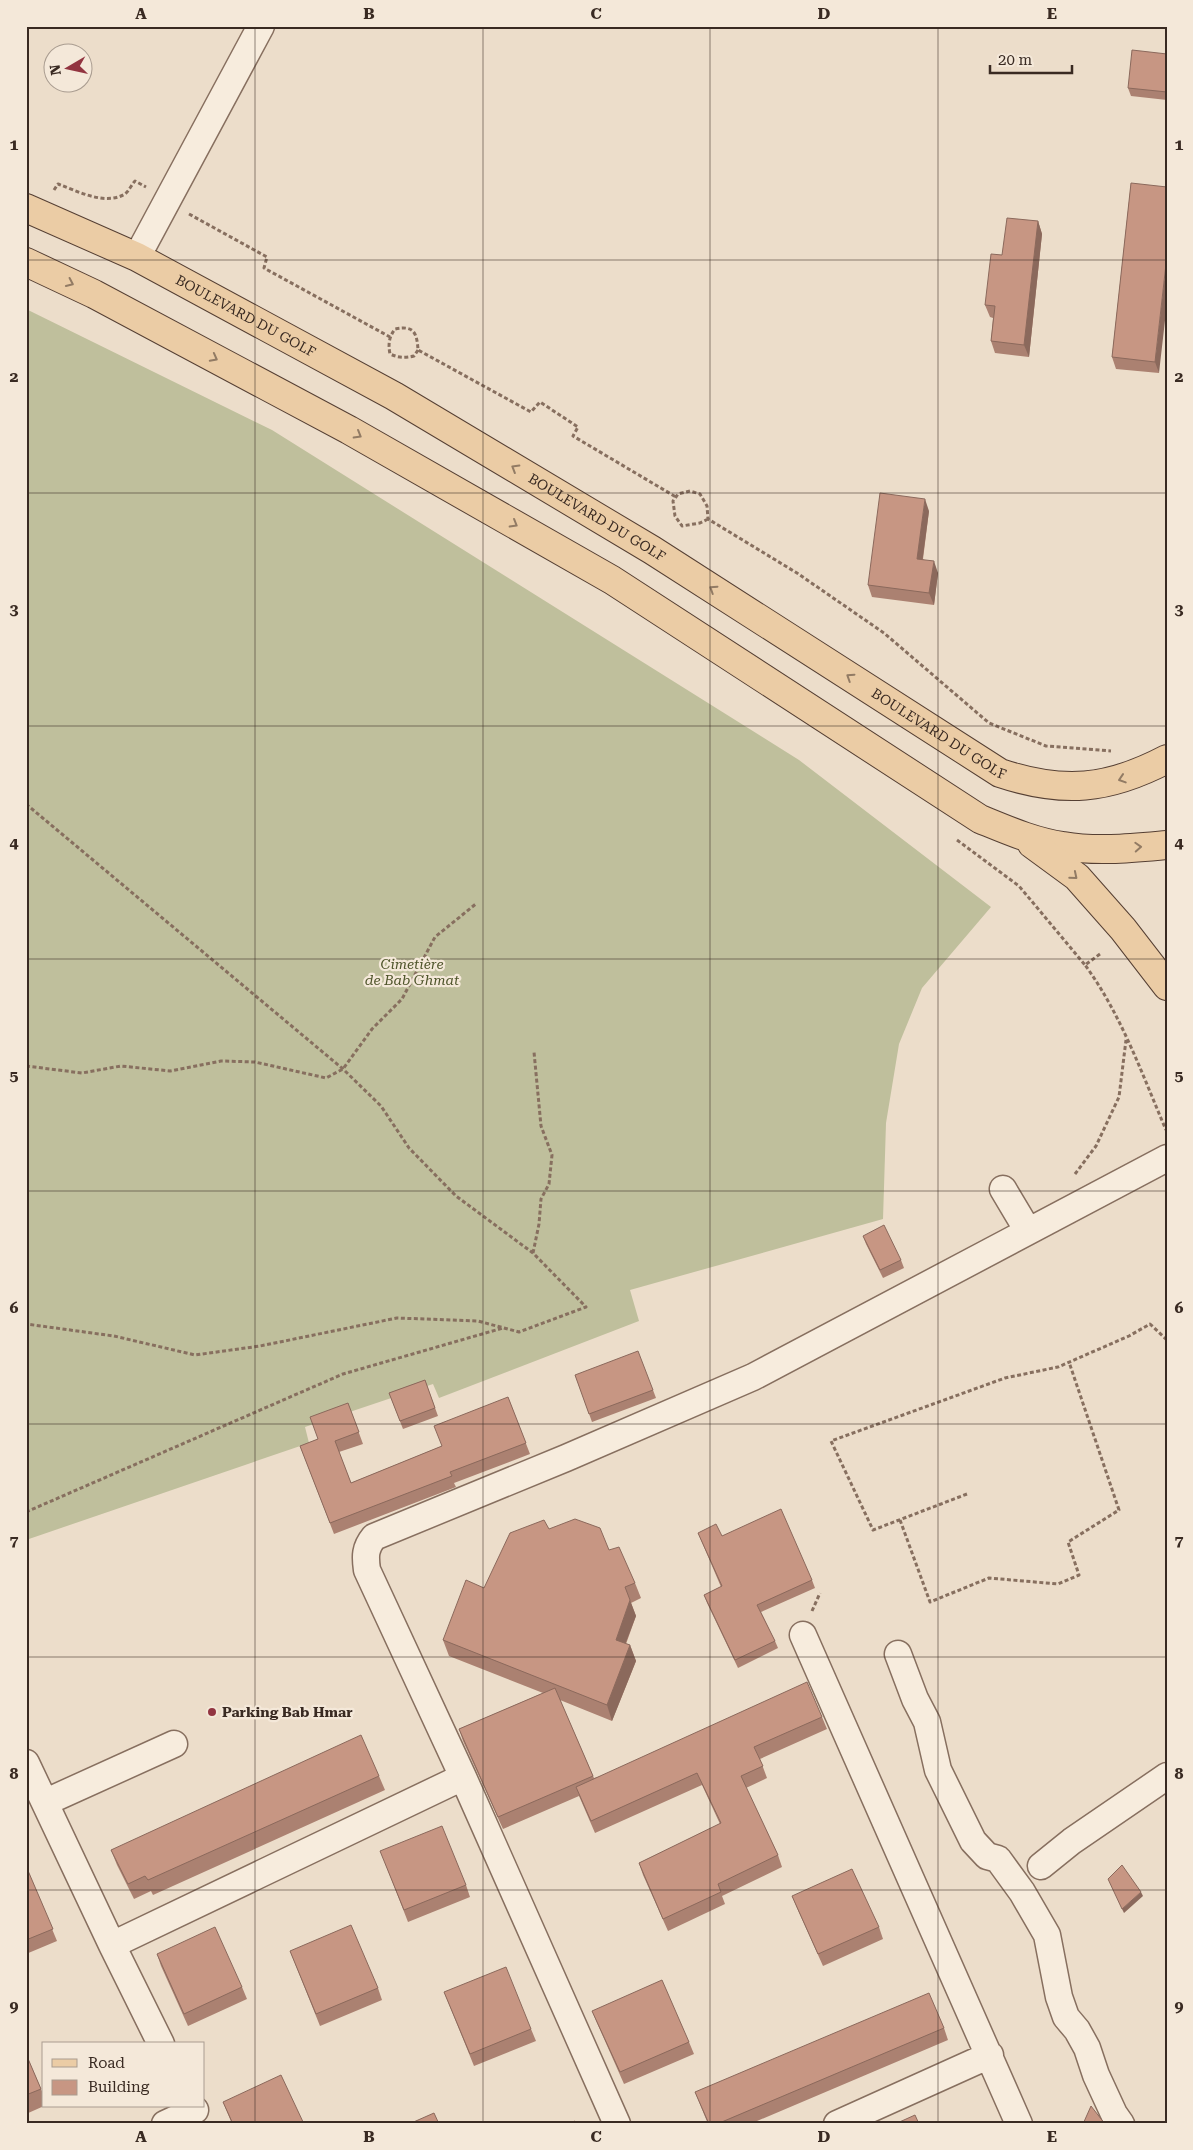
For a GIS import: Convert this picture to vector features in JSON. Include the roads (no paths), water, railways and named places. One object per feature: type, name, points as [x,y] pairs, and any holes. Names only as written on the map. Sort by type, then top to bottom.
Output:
[{"type":"main road","name":"BOULEVARD DU GOLF","points":[[33,210],[137,257],[403,401],[652,550],[1000,773],[1020,779],[1070,787],[1085,786],[1117,781],[1167,759]]},
{"type":"main road","points":[[26,262],[94,294],[349,430],[603,576],[980,819],[1021,836],[1064,847],[1090,848],[1167,845]]},
{"type":"main road","points":[[1021,836],[1077,877],[1123,929],[1167,986]]},
{"type":"street","points":[[137,257],[261,26]]},
{"type":"street","points":[[617,2124],[463,1777],[367,1570],[365,1559],[366,1546],[374,1537],[566,1458],[753,1377],[1167,1158]]},
{"type":"street","points":[[1003,1190],[1028,1231]]},
{"type":"street","points":[[803,1635],[1020,2124]]},
{"type":"street","points":[[898,1654],[915,1699],[927,1722],[938,1770],[973,1841],[988,1856],[998,1859],[1022,1892],[1047,1935],[1059,1997],[1066,2017],[1077,2030],[1087,2048],[1096,2075],[1114,2114],[1121,2124]]},
{"type":"street","points":[[46,1802],[174,1744]]},
{"type":"street","points":[[26,1764],[46,1802],[112,1945],[161,2042]]},
{"type":"street","points":[[1041,1866],[1072,1841],[1167,1776]]},
{"type":"street","points":[[112,1945],[463,1777]]},
{"type":"street","points":[[836,2124],[990,2055]]},
{"type":"street","points":[[165,2124],[196,2113]]},
{"type":"place","name":"Parking Bab Hmar","points":[[212,1712]]},
{"type":"park label","name":"Cimetière de Bab Ghmat","points":[[412,972]]}]
